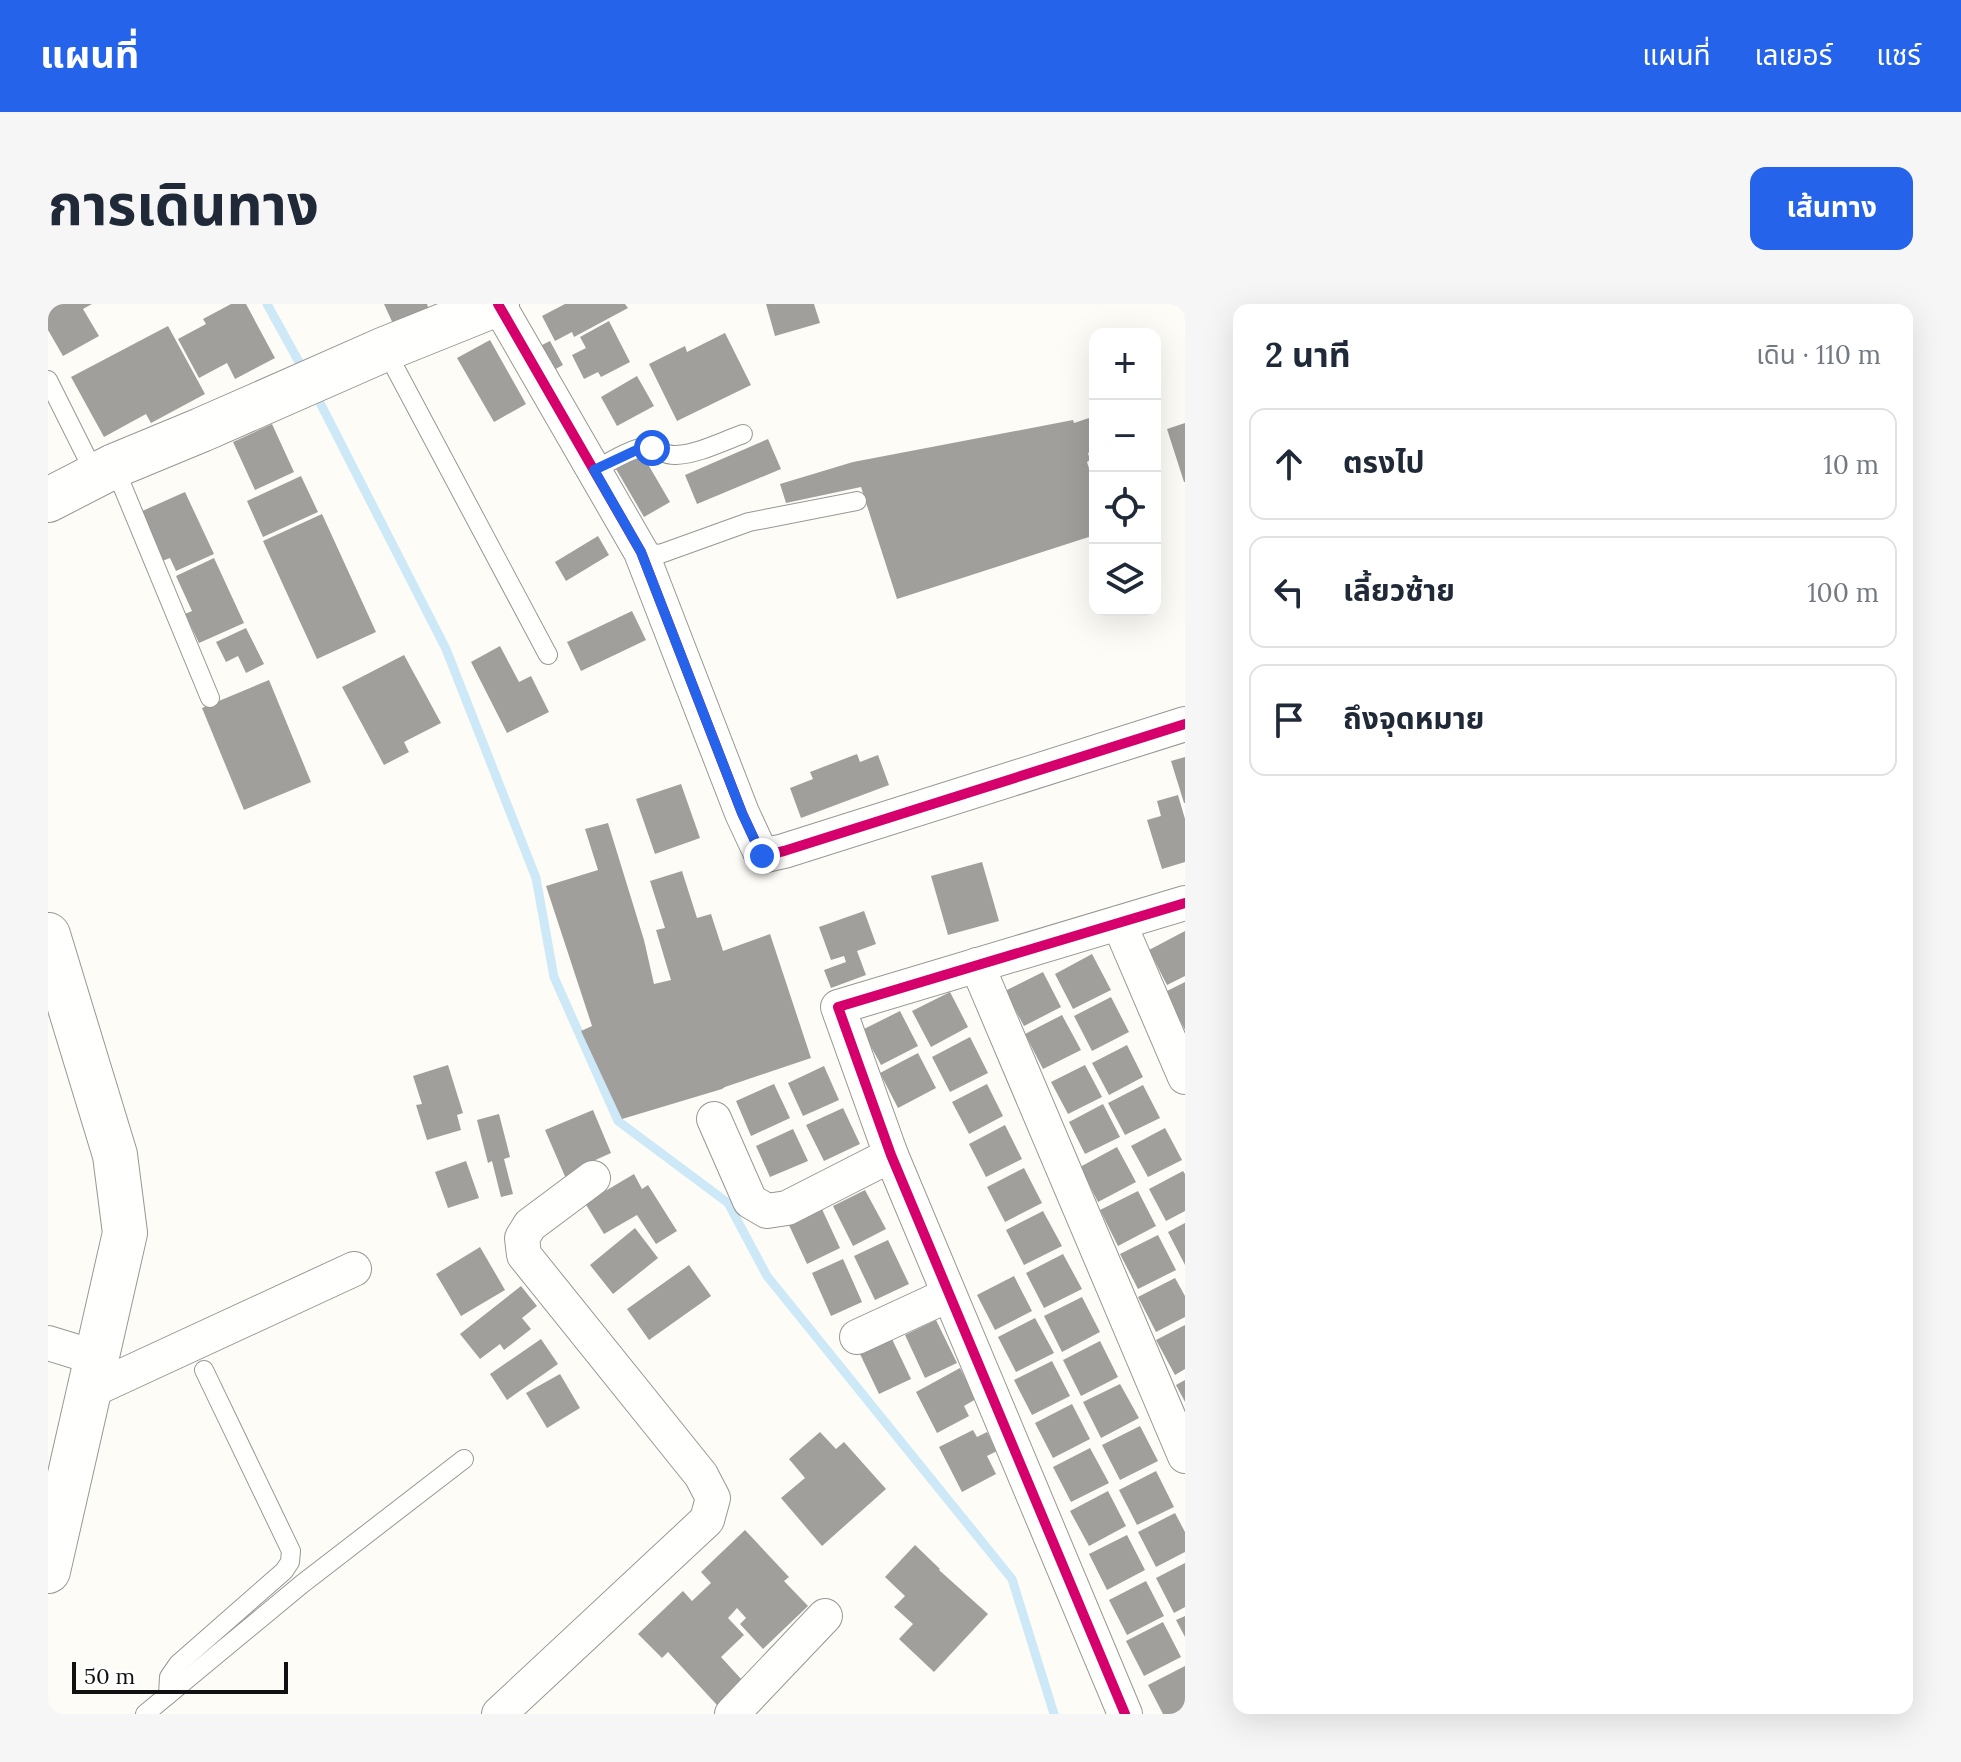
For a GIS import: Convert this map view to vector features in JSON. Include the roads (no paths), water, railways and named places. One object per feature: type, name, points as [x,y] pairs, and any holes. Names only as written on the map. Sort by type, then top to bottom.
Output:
[{"type":"street","points":[[48,500],[105,471],[477,308],[594,470],[641,552],[742,813],[762,856],[1185,724]]},
{"type":"street","points":[[1125,1714],[891,1155],[838,1007],[1185,903]]},
{"type":"street","points":[[1119,923],[1185,1077]]},
{"type":"street","points":[[48,935],[115,1155],[125,1233],[48,1571]]},
{"type":"street","points":[[977,965],[1185,1456]]},
{"type":"street","points":[[714,1119],[750,1201],[767,1211],[787,1208],[891,1155]]},
{"type":"street","points":[[499,1714],[707,1520],[713,1498],[701,1475],[524,1255],[522,1238],[530,1225],[593,1178]]},
{"type":"street","points":[[93,1374],[354,1269]]},
{"type":"street","points":[[857,1337],[948,1295]]},
{"type":"street","points":[[48,1343],[93,1374]]},
{"type":"street","points":[[732,1714],[825,1616]]},
{"type":"lane","points":[[385,349],[548,655]]},
{"type":"lane","points":[[48,380],[105,471],[210,698]]},
{"type":"lane","points":[[594,470],[643,447],[673,456],[743,434]]},
{"type":"lane","points":[[641,552],[660,554],[749,522],[857,501]]},
{"type":"lane","points":[[168,1695],[169,1677],[178,1664],[284,1571],[290,1562],[291,1551],[204,1370]]},
{"type":"lane","points":[[145,1714],[302,1584],[464,1459]]},
{"type":"waterway","points":[[267,304],[304,371]]},
{"type":"waterway","points":[[314,391],[446,649],[536,878],[554,977],[618,1121],[728,1203],[767,1276],[1012,1579],[1054,1714]]}]
